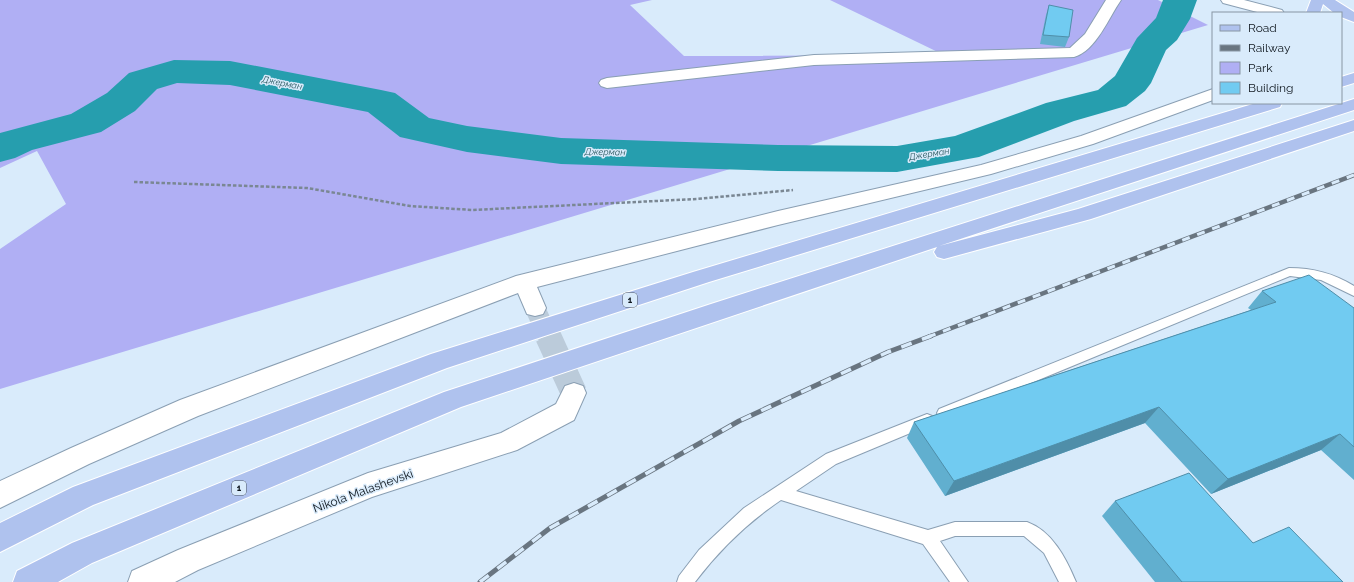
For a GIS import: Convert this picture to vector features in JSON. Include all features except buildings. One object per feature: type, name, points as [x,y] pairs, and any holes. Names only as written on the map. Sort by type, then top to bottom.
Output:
[{"type":"main road","points":[[1313,12],[1318,0]]},
{"type":"main road","points":[[1327,0],[1339,10],[1354,19]]},
{"type":"main road","points":[[1342,20],[1354,19]]},
{"type":"main road","points":[[1342,82],[1354,78]]},
{"type":"main road","points":[[1144,144],[1218,104]]},
{"type":"main road","name":"1","points":[[0,538],[83,496],[439,360],[694,280],[1144,144],[1271,104]]},
{"type":"main road","name":"1","points":[[28,582],[82,553],[453,399],[686,321],[1354,104]]},
{"type":"main road","points":[[686,321],[1084,214],[1354,125]]},
{"type":"street","points":[[607,83],[814,60],[1074,52],[1091,37],[1110,4],[1114,0]]},
{"type":"street","points":[[1228,0],[1273,12]]},
{"type":"street","points":[[0,495],[80,456],[189,408],[524,282],[763,222],[984,170],[1087,140],[1212,94]]},
{"type":"street","points":[[524,282],[535,308]]},
{"type":"street","name":"Nikola Malashevski","points":[[143,582],[188,560],[368,486],[508,442],[565,412],[574,393]]},
{"type":"lane","points":[[685,582],[705,556],[749,513],[831,459],[1289,272],[1311,272],[1336,280],[1354,292]]},
{"type":"lane","points":[[781,493],[928,538],[955,529],[1027,529],[1050,548],[1068,582]]},
{"type":"lane","points":[[928,538],[960,582]]},
{"type":"path","points":[[134,182],[308,188],[410,206],[472,210],[697,199],[798,191]]},
{"type":"green space","points":[[0,0],[652,0],[630,5],[684,56],[944,55],[830,0],[1158,0],[1208,25],[0,389],[0,249],[66,204],[37,151],[0,168]]},
{"type":"waterway","name":"Джерман","points":[[0,149],[17,141],[86,123],[121,102],[143,81],[174,71],[230,73],[381,102],[415,128],[467,139],[561,151],[778,158],[897,159],[964,148],[1060,112],[1112,98],[1131,83],[1150,46],[1164,32],[1173,19],[1180,0]]},
{"type":"tunnel","points":[[535,308],[548,337]]},
{"type":"tunnel","points":[[548,336],[574,393]]},
{"type":"railway","points":[[928,337],[1354,175]]},
{"type":"railway","points":[[480,582],[550,528],[739,421],[888,352],[931,336]]}]
